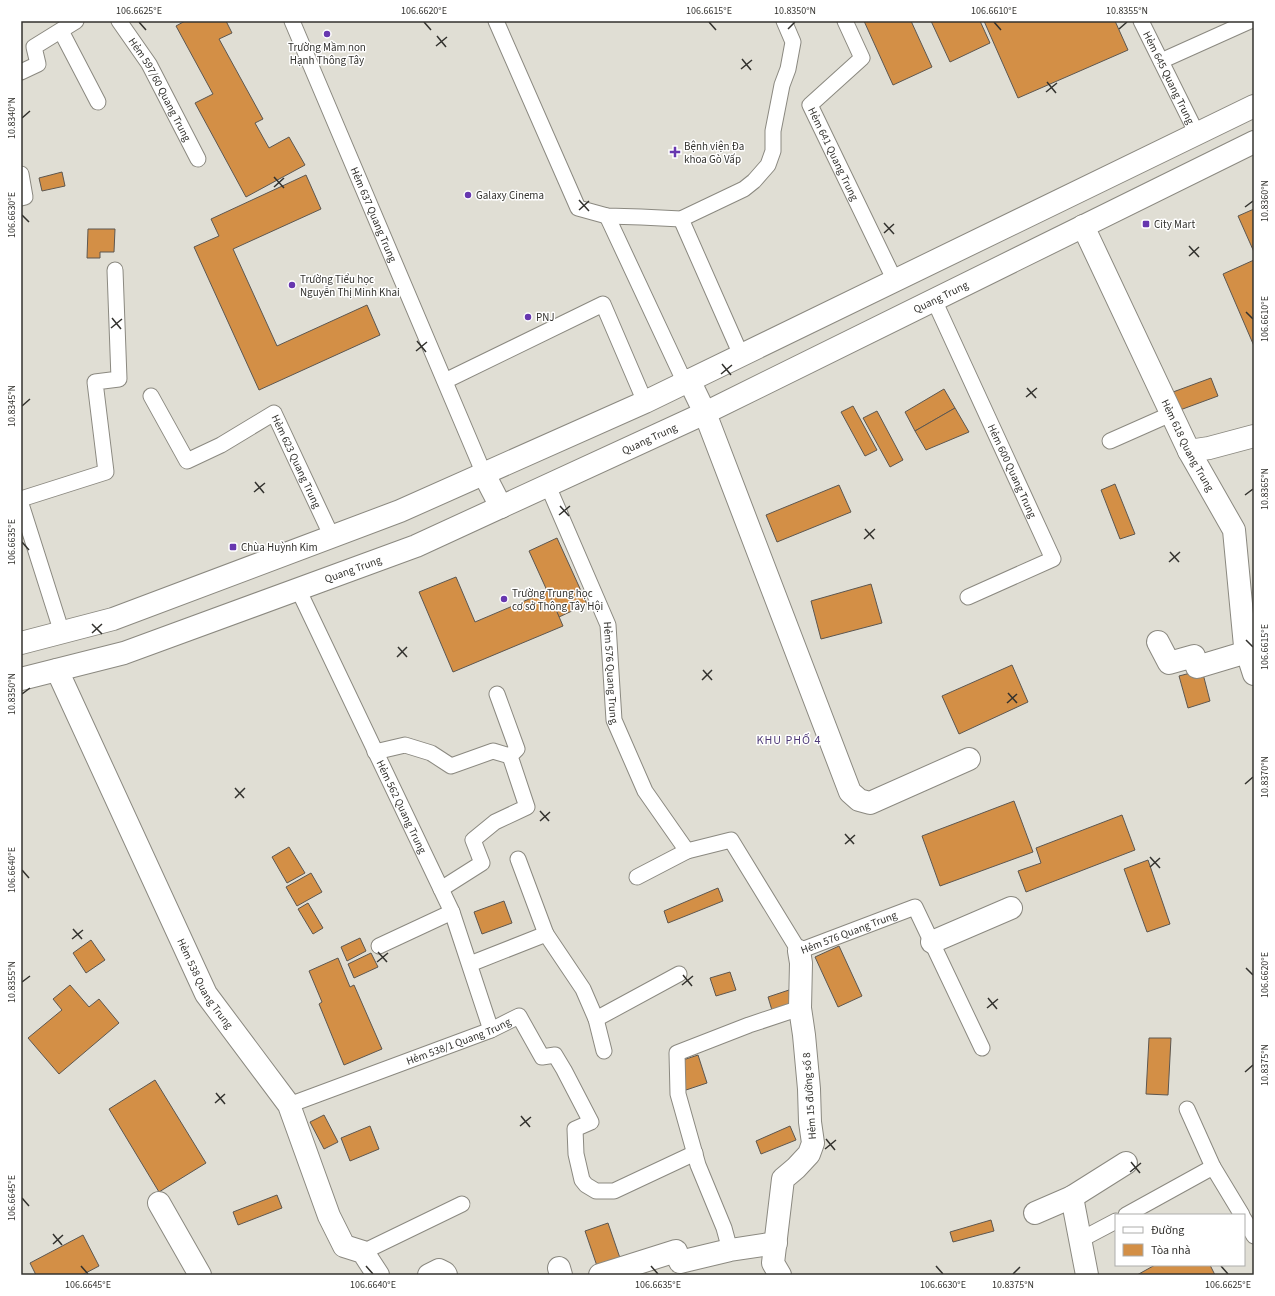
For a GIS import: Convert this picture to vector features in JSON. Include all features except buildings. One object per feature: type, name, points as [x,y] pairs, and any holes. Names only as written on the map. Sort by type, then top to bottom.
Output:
[{"type":"street","points":[[21,643],[113,619],[400,511],[645,402],[1254,106]]},
{"type":"street","name":"Quang Trung","points":[[21,679],[124,653],[416,546],[705,414],[1254,142]]},
{"type":"street","name":"Hẻm 618 Quang Trung","points":[[1083,226],[1189,451],[1234,530],[1244,646],[1254,674]]},
{"type":"street","points":[[687,381],[705,414],[850,792],[859,800],[870,803],[969,759]]},
{"type":"street","points":[[1189,451],[1209,448],[1254,436]]},
{"type":"street","points":[[484,474],[501,507]]},
{"type":"street","points":[[1158,642],[1169,663],[1194,656],[1198,667],[1247,652]]},
{"type":"street","name":"Hẻm 538 Quang Trung","points":[[57,670],[206,994],[289,1105],[329,1216],[344,1246],[363,1252]]},
{"type":"street","points":[[932,942],[1011,908]]},
{"type":"street","name":"Hẻm 15 đường số 8","points":[[780,1275],[773,1263],[783,1179],[809,1154],[813,1142],[810,1122],[809,1089],[804,1034],[800,1008],[801,963],[799,951]]},
{"type":"street","points":[[1035,1213],[1072,1196],[1126,1163]]},
{"type":"street","points":[[1072,1196],[1087,1275]]},
{"type":"street","points":[[159,1203],[200,1275]]},
{"type":"street","points":[[600,1275],[676,1251],[680,1262],[730,1250],[776,1243]]},
{"type":"street","points":[[363,1252],[378,1275]]},
{"type":"street","points":[[429,1275],[439,1270],[446,1275]]},
{"type":"lane","points":[[21,72],[38,64],[34,47],[76,21]]},
{"type":"lane","name":"Hẻm 597/60 Quang Trung","points":[[119,21],[149,64],[198,159]]},
{"type":"lane","name":"Hẻm 637 Quang Trung","points":[[292,21],[484,474]]},
{"type":"lane","points":[[496,21],[578,208],[607,216],[681,219],[744,189],[754,181],[768,165],[773,150],[773,131],[782,85],[788,70],[793,42],[784,21]]},
{"type":"lane","name":"Hẻm 641 Quang Trung","points":[[845,21],[862,58],[810,105],[895,281]]},
{"type":"lane","name":"Hẻm 645 Quang Trung","points":[[1141,21],[1197,134]]},
{"type":"lane","points":[[1161,61],[1250,21]]},
{"type":"lane","points":[[61,31],[98,102]]},
{"type":"lane","points":[[21,174],[25,197],[21,198]]},
{"type":"lane","points":[[607,216],[687,381]]},
{"type":"lane","points":[[681,219],[741,356]]},
{"type":"lane","points":[[21,499],[106,472],[95,382],[119,379],[115,270]]},
{"type":"lane","name":"Hẻm 600 Quang Trung","points":[[934,300],[1053,558],[968,597]]},
{"type":"lane","points":[[445,381],[603,304],[645,402]]},
{"type":"lane","name":"Hẻm 623 Quang Trung","points":[[151,396],[187,461],[221,445],[274,413],[332,537]]},
{"type":"lane","points":[[1110,441],[1171,414]]},
{"type":"lane","name":"Hẻm 576 Quang Trung","points":[[548,486],[608,625],[614,720],[645,791],[687,851]]},
{"type":"lane","points":[[21,504],[62,633]]},
{"type":"lane","name":"Hẻm 562 Quang Trung","points":[[298,589],[452,912],[491,1030]]},
{"type":"lane","points":[[497,694],[517,749],[510,756]]},
{"type":"lane","points":[[376,752],[405,745],[431,753],[451,766],[493,751],[510,756]]},
{"type":"lane","points":[[441,889],[482,863],[473,840],[495,822],[527,807],[510,756]]},
{"type":"lane","name":"Hẻm 576 Quang Trung","points":[[638,877],[687,851],[731,840],[799,951],[915,907],[982,1048]]},
{"type":"lane","points":[[518,859],[546,934],[583,989],[596,1019],[604,1051]]},
{"type":"lane","points":[[379,946],[452,912]]},
{"type":"lane","points":[[470,964],[546,934]]},
{"type":"lane","points":[[596,1019],[679,974]]},
{"type":"lane","points":[[730,1250],[724,1228],[702,1176],[678,1094],[677,1052],[800,1008]]},
{"type":"lane","name":"Hẻm 538/1 Quang Trung","points":[[289,1105],[491,1030],[519,1016],[542,1057],[555,1055],[591,1122],[575,1128],[576,1154],[582,1180],[586,1185],[596,1191],[614,1191],[695,1153]]},
{"type":"lane","points":[[1187,1109],[1213,1167],[1241,1214]]},
{"type":"lane","points":[[1128,1214],[1213,1167]]},
{"type":"lane","points":[[363,1252],[462,1204]]},
{"type":"lane","points":[[1080,1240],[1115,1221]]},
{"type":"lane","points":[[1245,1221],[1254,1236]]},
{"type":"place","name":"Trường Mầm non Hạnh Thông Tây","points":[[327,34]]},
{"type":"place","name":"Bệnh viện Đa khoa Gò Vấp","points":[[675,152]]},
{"type":"place","name":"Galaxy Cinema","points":[[468,195]]},
{"type":"place","name":"City Mart","points":[[1146,224]]},
{"type":"place","name":"Trường Tiểu học Nguyễn Thị Minh Khai","points":[[292,285]]},
{"type":"place","name":"PNJ","points":[[528,317]]},
{"type":"place","name":"Chùa Huỳnh Kim","points":[[233,547]]},
{"type":"place","name":"Trường Trung học cơ sở Thông Tây Hội","points":[[504,599]]},
{"type":"district","name":"KHU PHỐ 4","points":[[789,740]]}]
